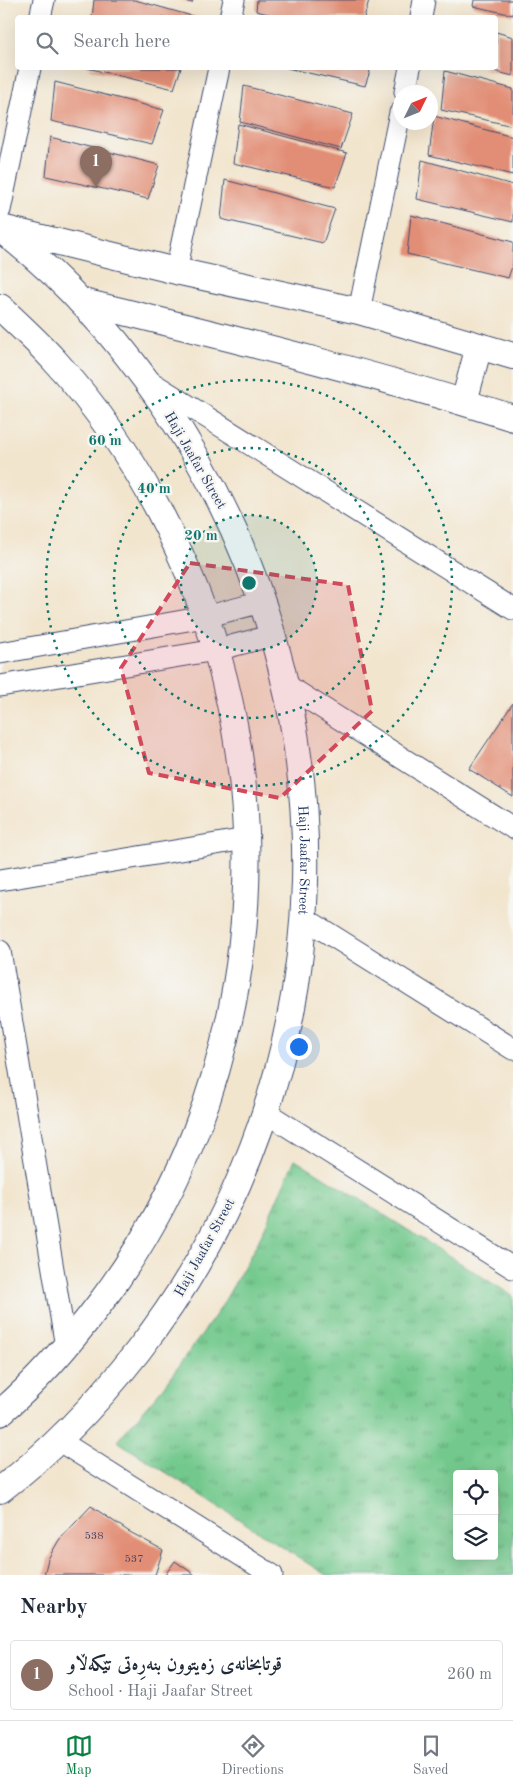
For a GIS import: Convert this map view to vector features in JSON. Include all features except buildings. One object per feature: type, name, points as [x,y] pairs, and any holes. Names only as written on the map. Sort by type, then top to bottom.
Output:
[{"type":"street","points":[[41,15],[44,0]]},
{"type":"street","points":[[231,15],[234,0]]},
{"type":"street","points":[[421,15],[424,0]]},
{"type":"street","points":[[0,210],[30,70]]},
{"type":"street","points":[[176,270],[219,70]]},
{"type":"street","points":[[406,85],[410,70]]},
{"type":"street","points":[[359,311],[396,130]]},
{"type":"street","points":[[0,228],[359,311],[513,356]]},
{"type":"street","name":"Haji Jaafar Street","points":[[0,228],[80,301],[145,378],[186,438],[221,501],[251,567],[274,635],[291,706],[302,777],[306,849],[304,918],[295,992],[280,1063],[259,1132],[232,1198],[198,1262],[160,1323],[116,1380],[58,1440],[13,1481],[0,1490]]},
{"type":"street","points":[[80,301],[274,349],[464,402],[513,418]]},
{"type":"street","points":[[0,307],[54,360],[105,424],[149,492],[186,565],[216,650],[234,721],[245,801],[247,884],[240,966],[224,1047],[199,1126],[165,1201],[123,1273],[66,1347],[17,1399],[0,1414]]},
{"type":"street","points":[[464,402],[479,346]]},
{"type":"street","points":[[145,378],[513,609]]},
{"type":"street","points":[[0,653],[205,617],[262,602]]},
{"type":"street","points":[[0,686],[216,650],[274,635]]},
{"type":"street","points":[[286,685],[513,828]]},
{"type":"street","points":[[0,880],[246,839]]},
{"type":"street","points":[[304,918],[513,1049]]},
{"type":"street","points":[[0,951],[66,1347]]},
{"type":"street","points":[[265,1112],[513,1268]]},
{"type":"street","points":[[58,1440],[272,1575]]},
{"type":"highlighted area","points":[[190,563],[348,585],[372,711],[280,798],[149,773],[121,668]]},
{"type":"green space","points":[[295,1159],[513,1296],[513,1575],[326,1575],[117,1441],[162,1389],[220,1309],[258,1242]]},
{"type":"place","name":"قوتابخانەی زەیتوون بنەرِەتی تێکەڵاو","points":[[96,187]]}]
